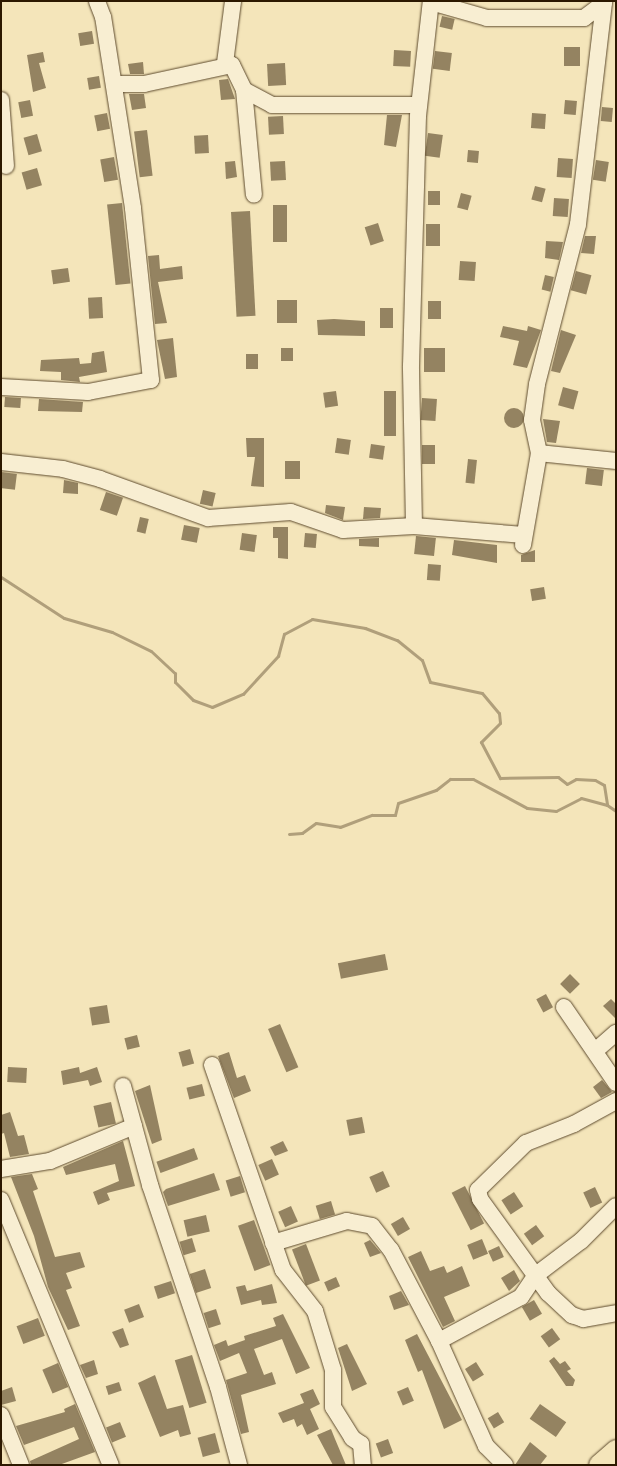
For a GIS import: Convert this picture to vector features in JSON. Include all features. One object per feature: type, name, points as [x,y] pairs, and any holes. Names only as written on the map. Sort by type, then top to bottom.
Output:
[{"type":"main road","points":[[599,1465],[616,1450]]},
{"type":"street","points":[[1,387],[88,392],[151,380],[133,208],[114,84],[97,1]]},
{"type":"street","points":[[225,63],[233,1]]},
{"type":"street","points":[[414,526],[410,366],[419,105],[431,2],[487,18],[584,18],[601,29]]},
{"type":"street","points":[[584,18],[604,2]]},
{"type":"street","points":[[1,462],[63,469],[100,479],[208,518],[291,512],[343,530],[414,526],[524,540],[539,453],[532,420],[537,384],[578,224],[604,2]]},
{"type":"street","points":[[114,84],[144,84],[225,63],[232,64],[244,90],[254,195]]},
{"type":"street","points":[[244,90],[272,105],[419,105]]},
{"type":"street","points":[[1,100],[7,166]]},
{"type":"street","points":[[539,453],[616,462]]},
{"type":"street","points":[[564,1007],[616,1083]]},
{"type":"street","points":[[595,1051],[616,1033]]},
{"type":"street","points":[[212,1065],[283,1270],[315,1311],[333,1370],[333,1407],[352,1438],[361,1444],[363,1465]]},
{"type":"street","points":[[124,1086],[134,1126],[239,1465]]},
{"type":"street","points":[[616,1101],[574,1124],[526,1143],[478,1190],[480,1199],[536,1275],[572,1315],[583,1319],[616,1313]]},
{"type":"street","points":[[1,1169],[50,1161],[134,1126]]},
{"type":"street","points":[[1,1200],[111,1465]]},
{"type":"street","points":[[440,1342],[521,1297],[536,1275],[580,1241],[616,1206]]},
{"type":"street","points":[[273,1243],[347,1221],[372,1226],[391,1250],[440,1342],[486,1446],[505,1465]]},
{"type":"street","points":[[1,1415],[21,1465]]},
{"type":"building","points":[[442,16],[455,19],[452,30],[440,27]]},
{"type":"building","points":[[92,31],[94,44],[80,46],[78,33]]},
{"type":"building","points":[[564,47],[580,47],[580,66],[564,66]]},
{"type":"building","points":[[394,50],[411,51],[410,67],[393,66]]},
{"type":"building","points":[[435,51],[452,53],[450,71],[433,69]]},
{"type":"building","points":[[43,52],[45,62],[39,63],[46,88],[33,92],[27,55]]},
{"type":"building","points":[[143,62],[144,74],[130,74],[128,64]]},
{"type":"building","points":[[285,63],[286,85],[268,86],[267,64]]},
{"type":"building","points":[[99,76],[101,88],[89,90],[87,78]]},
{"type":"building","points":[[228,79],[235,99],[221,100],[219,80]]},
{"type":"building","points":[[129,94],[144,94],[146,108],[132,110]]},
{"type":"building","points":[[30,100],[33,116],[21,118],[18,102]]},
{"type":"building","points":[[565,100],[577,101],[576,115],[564,114]]},
{"type":"building","points":[[602,107],[613,108],[612,122],[601,121]]},
{"type":"building","points":[[107,113],[110,129],[97,131],[94,115]]},
{"type":"building","points":[[532,113],[546,114],[545,129],[531,128]]},
{"type":"building","points":[[387,115],[402,115],[396,147],[384,145]]},
{"type":"building","points":[[283,116],[284,134],[269,135],[268,117]]},
{"type":"building","points":[[147,130],[153,176],[140,177],[134,132]]},
{"type":"building","points":[[428,133],[443,135],[440,158],[425,156]]},
{"type":"building","points":[[37,134],[42,151],[29,155],[24,138]]},
{"type":"building","points":[[208,135],[209,153],[195,154],[194,136]]},
{"type":"building","points":[[468,150],[479,151],[478,163],[467,162]]},
{"type":"building","points":[[114,157],[118,180],[104,182],[100,159]]},
{"type":"building","points":[[558,158],[573,159],[572,178],[557,177]]},
{"type":"building","points":[[596,160],[609,162],[606,182],[593,180]]},
{"type":"building","points":[[235,161],[237,177],[226,179],[225,162]]},
{"type":"building","points":[[285,161],[286,180],[271,181],[270,162]]},
{"type":"building","points":[[37,168],[42,185],[27,190],[22,172]]},
{"type":"building","points":[[535,186],[546,189],[542,202],[531,200]]},
{"type":"building","points":[[428,191],[440,191],[440,205],[428,205]]},
{"type":"building","points":[[461,193],[472,196],[468,210],[457,207]]},
{"type":"building","points":[[554,198],[569,199],[568,217],[553,216]]},
{"type":"building","points":[[122,203],[130,284],[116,285],[107,205]]},
{"type":"building","points":[[273,205],[287,205],[287,242],[273,242]]},
{"type":"building","points":[[250,211],[255,316],[237,317],[231,212]]},
{"type":"building","points":[[378,223],[384,241],[371,245],[365,227]]},
{"type":"building","points":[[426,224],[440,224],[440,246],[426,246]]},
{"type":"building","points":[[585,236],[596,236],[594,254],[581,253]]},
{"type":"building","points":[[546,241],[563,242],[559,260],[545,258]]},
{"type":"building","points":[[159,255],[160,269],[182,266],[183,279],[158,282],[167,323],[155,324],[148,256]]},
{"type":"building","points":[[460,261],[476,262],[475,281],[459,280]]},
{"type":"building","points":[[68,268],[70,282],[53,284],[51,270]]},
{"type":"building","points":[[576,271],[591,275],[586,294],[571,290]]},
{"type":"building","points":[[545,275],[554,277],[550,292],[542,290]]},
{"type":"building","points":[[102,297],[103,318],[89,319],[88,298]]},
{"type":"building","points":[[277,300],[297,300],[297,323],[277,323]]},
{"type":"building","points":[[428,301],[441,301],[441,319],[428,319]]},
{"type":"building","points":[[380,308],[393,308],[393,328],[380,328]]},
{"type":"building","points":[[317,320],[365,321],[365,336],[318,335]]},
{"type":"building","points":[[503,326],[527,331],[528,326],[541,330],[527,368],[513,365],[519,341],[500,337]]},
{"type":"building","points":[[561,330],[576,335],[560,373],[551,371]]},
{"type":"building","points":[[173,338],[177,377],[165,379],[157,340]]},
{"type":"building","points":[[281,348],[293,348],[293,361],[281,361]]},
{"type":"building","points":[[424,348],[445,348],[445,372],[424,372]]},
{"type":"building","points":[[104,351],[107,372],[79,377],[80,382],[61,380],[61,372],[40,371],[41,360],[79,358],[80,364],[91,363],[92,353]]},
{"type":"building","points":[[246,354],[258,354],[258,369],[246,369]]},
{"type":"building","points":[[563,387],[578,391],[574,409],[558,405]]},
{"type":"building","points":[[336,391],[338,406],[325,408],[323,393]]},
{"type":"building","points":[[384,391],[396,391],[396,436],[384,436]]},
{"type":"building","points":[[5,397],[21,398],[20,408],[4,407]]},
{"type":"building","points":[[422,398],[437,399],[435,421],[420,420]]},
{"type":"building","points":[[39,399],[83,402],[82,412],[38,411]]},
{"type":"building","points":[[514,408],[521,411],[524,418],[521,425],[514,428],[507,425],[504,418],[507,411]]},
{"type":"building","points":[[543,419],[560,421],[556,443],[547,442]]},
{"type":"building","points":[[246,438],[264,438],[264,487],[251,486],[255,457],[247,457]]},
{"type":"building","points":[[337,438],[351,440],[349,455],[335,453]]},
{"type":"building","points":[[371,444],[385,446],[383,460],[369,458]]},
{"type":"building","points":[[422,445],[435,445],[435,464],[422,464]]},
{"type":"building","points":[[468,459],[477,460],[474,484],[465,483]]},
{"type":"building","points":[[285,461],[300,461],[300,479],[285,479]]},
{"type":"building","points":[[587,468],[604,470],[602,486],[585,484]]},
{"type":"building","points":[[1,472],[17,474],[15,490],[1,488]]},
{"type":"building","points":[[64,480],[78,483],[78,494],[63,493]]},
{"type":"building","points":[[203,490],[216,493],[213,507],[200,504]]},
{"type":"building","points":[[106,492],[123,498],[117,516],[100,510]]},
{"type":"building","points":[[326,505],[345,507],[343,520],[325,513]]},
{"type":"building","points":[[364,507],[381,508],[380,518],[363,519]]},
{"type":"building","points":[[140,517],[149,519],[145,534],[137,532]]},
{"type":"building","points":[[184,525],[200,528],[197,543],[181,540]]},
{"type":"building","points":[[273,527],[288,527],[288,559],[278,558],[278,538],[273,538]]},
{"type":"building","points":[[242,533],[257,535],[254,552],[240,550]]},
{"type":"building","points":[[305,533],[317,534],[316,548],[304,547]]},
{"type":"building","points":[[416,536],[436,538],[434,556],[414,554]]},
{"type":"building","points":[[379,538],[379,547],[359,546],[359,539]]},
{"type":"building","points":[[454,540],[497,545],[497,563],[452,555]]},
{"type":"building","points":[[535,550],[535,562],[521,562],[521,555]]},
{"type":"building","points":[[428,564],[441,565],[440,581],[427,580]]},
{"type":"building","points":[[544,587],[546,599],[532,601],[530,589]]},
{"type":"building","points":[[385,954],[388,970],[341,979],[338,963]]},
{"type":"building","points":[[570,974],[580,984],[570,994],[560,984]]},
{"type":"building","points":[[546,994],[553,1007],[543,1012],[536,999]]},
{"type":"building","points":[[611,999],[616,1004],[616,1019],[603,1006]]},
{"type":"building","points":[[107,1005],[110,1023],[92,1026],[89,1008]]},
{"type":"building","points":[[280,1024],[298,1067],[286,1072],[268,1029]]},
{"type":"building","points":[[137,1035],[140,1047],[127,1050],[124,1038]]},
{"type":"building","points":[[190,1049],[194,1063],[183,1067],[178,1052]]},
{"type":"building","points":[[229,1052],[237,1078],[245,1075],[251,1091],[234,1098],[218,1056]]},
{"type":"building","points":[[8,1067],[27,1068],[26,1083],[7,1082]]},
{"type":"building","points":[[79,1067],[80,1073],[97,1067],[102,1082],[90,1086],[88,1080],[63,1085],[61,1071]]},
{"type":"building","points":[[602,1080],[612,1092],[601,1098],[593,1087]]},
{"type":"building","points":[[202,1084],[205,1096],[189,1100],[186,1088]]},
{"type":"building","points":[[150,1085],[162,1140],[152,1144],[135,1091]]},
{"type":"building","points":[[111,1102],[116,1123],[98,1127],[93,1106]]},
{"type":"building","points":[[10,1112],[18,1136],[24,1135],[29,1154],[10,1157],[4,1133],[1,1134],[1,1115]]},
{"type":"building","points":[[362,1117],[365,1133],[349,1136],[346,1120]]},
{"type":"building","points":[[123,1141],[135,1186],[107,1193],[110,1200],[98,1205],[93,1192],[119,1181],[115,1164],[66,1175],[63,1167]]},
{"type":"building","points":[[283,1141],[288,1151],[275,1156],[270,1147]]},
{"type":"building","points":[[194,1148],[198,1159],[161,1173],[156,1162]]},
{"type":"building","points":[[272,1159],[279,1175],[265,1181],[258,1165]]},
{"type":"building","points":[[383,1171],[390,1187],[376,1193],[369,1177]]},
{"type":"building","points":[[214,1173],[220,1190],[168,1206],[163,1192],[166,1189]]},
{"type":"building","points":[[32,1174],[38,1189],[33,1191],[55,1257],[80,1252],[85,1267],[66,1273],[72,1288],[66,1290],[80,1326],[68,1330],[48,1287],[34,1236],[11,1177]]},
{"type":"building","points":[[240,1176],[245,1192],[231,1197],[226,1180]]},
{"type":"building","points":[[465,1186],[484,1223],[471,1230],[452,1193]]},
{"type":"building","points":[[595,1187],[602,1202],[590,1208],[583,1192]]},
{"type":"building","points":[[514,1192],[523,1206],[511,1214],[501,1200]]},
{"type":"building","points":[[331,1201],[335,1214],[320,1219],[316,1206]]},
{"type":"building","points":[[291,1206],[298,1222],[285,1227],[278,1212]]},
{"type":"building","points":[[206,1215],[210,1232],[187,1237],[184,1220]]},
{"type":"building","points":[[403,1217],[410,1229],[398,1236],[391,1224]]},
{"type":"building","points":[[254,1220],[270,1265],[254,1271],[238,1226]]},
{"type":"building","points":[[536,1225],[544,1236],[532,1245],[524,1234]]},
{"type":"building","points":[[192,1238],[196,1251],[184,1255],[180,1242]]},
{"type":"building","points":[[482,1239],[488,1254],[473,1260],[467,1245]]},
{"type":"building","points":[[370,1240],[381,1253],[370,1257],[364,1243]]},
{"type":"building","points":[[306,1244],[320,1280],[306,1286],[292,1249]]},
{"type":"building","points":[[499,1246],[504,1257],[493,1262],[488,1251]]},
{"type":"building","points":[[421,1251],[430,1271],[444,1266],[447,1273],[462,1266],[470,1286],[444,1297],[455,1321],[443,1327],[408,1257]]},
{"type":"building","points":[[205,1269],[211,1288],[196,1293],[190,1274]]},
{"type":"building","points":[[514,1270],[520,1281],[509,1291],[501,1278]]},
{"type":"building","points":[[336,1277],[340,1286],[328,1291],[324,1282]]},
{"type":"building","points":[[171,1281],[175,1293],[158,1299],[154,1287]]},
{"type":"building","points":[[272,1284],[277,1303],[262,1305],[261,1300],[241,1305],[236,1287],[245,1285],[247,1291]]},
{"type":"building","points":[[401,1291],[409,1305],[394,1310],[389,1296]]},
{"type":"building","points":[[534,1300],[542,1314],[530,1321],[522,1307]]},
{"type":"building","points":[[139,1304],[144,1317],[129,1323],[124,1310]]},
{"type":"building","points":[[216,1309],[221,1324],[209,1328],[204,1313]]},
{"type":"building","points":[[283,1314],[310,1368],[296,1374],[282,1339],[254,1349],[264,1375],[272,1372],[276,1384],[241,1395],[249,1432],[241,1434],[226,1380],[247,1373],[239,1353],[220,1361],[214,1345],[226,1340],[228,1346],[245,1340],[244,1336],[276,1326],[273,1318]]},
{"type":"building","points":[[38,1318],[45,1336],[23,1344],[17,1326]]},
{"type":"building","points":[[123,1328],[129,1345],[120,1348],[112,1332]]},
{"type":"building","points":[[552,1328],[560,1339],[549,1348],[541,1336]]},
{"type":"building","points":[[417,1334],[462,1420],[444,1429],[422,1370],[418,1372],[405,1340]]},
{"type":"building","points":[[347,1344],[367,1384],[352,1391],[338,1348]]},
{"type":"building","points":[[192,1355],[207,1403],[189,1408],[175,1360]]},
{"type":"building","points":[[554,1357],[560,1364],[565,1361],[571,1369],[567,1371],[575,1380],[573,1386],[566,1386],[549,1361]]},
{"type":"building","points":[[94,1360],[98,1374],[86,1378],[80,1365]]},
{"type":"building","points":[[476,1362],[484,1375],[473,1382],[465,1369]]},
{"type":"building","points":[[58,1363],[68,1387],[53,1394],[42,1370]]},
{"type":"building","points":[[155,1375],[167,1409],[183,1405],[191,1434],[180,1437],[178,1430],[160,1437],[138,1383]]},
{"type":"building","points":[[119,1382],[122,1391],[108,1395],[106,1386]]},
{"type":"building","points":[[12,1387],[16,1401],[1,1405],[1,1391]]},
{"type":"building","points":[[408,1387],[414,1401],[403,1405],[397,1392]]},
{"type":"building","points":[[313,1389],[320,1404],[310,1409],[319,1429],[307,1435],[302,1424],[297,1427],[294,1419],[283,1423],[278,1413],[304,1403],[300,1394]]},
{"type":"building","points":[[75,1404],[95,1452],[59,1465],[31,1465],[30,1461],[79,1439],[74,1427],[24,1445],[16,1426],[65,1412],[64,1409]]},
{"type":"building","points":[[540,1404],[566,1422],[556,1437],[530,1419]]},
{"type":"building","points":[[498,1412],[504,1422],[494,1428],[488,1418]]},
{"type":"building","points":[[120,1422],[126,1437],[112,1442],[106,1428]]},
{"type":"building","points":[[331,1429],[346,1465],[333,1465],[317,1435]]},
{"type":"building","points":[[215,1433],[220,1452],[203,1457],[198,1438]]},
{"type":"building","points":[[388,1439],[393,1453],[381,1458],[376,1443]]},
{"type":"building","points":[[530,1442],[547,1456],[540,1465],[515,1465]]},
{"type":"waterway","points":[[1,577],[64,618],[112,632],[151,651],[175,673],[175,682],[193,700],[212,707],[243,694],[278,656],[284,634],[312,619],[365,628],[397,640],[422,660],[430,682],[482,693],[499,713],[500,723],[481,742],[500,778],[558,777],[567,784],[576,779],[595,780],[604,785],[607,805],[616,811]]},
{"type":"waterway","points":[[289,834],[302,833],[316,823],[340,827],[372,815],[395,815],[398,803],[436,790],[450,779],[473,779],[527,808],[556,811],[581,798],[607,805]]}]
